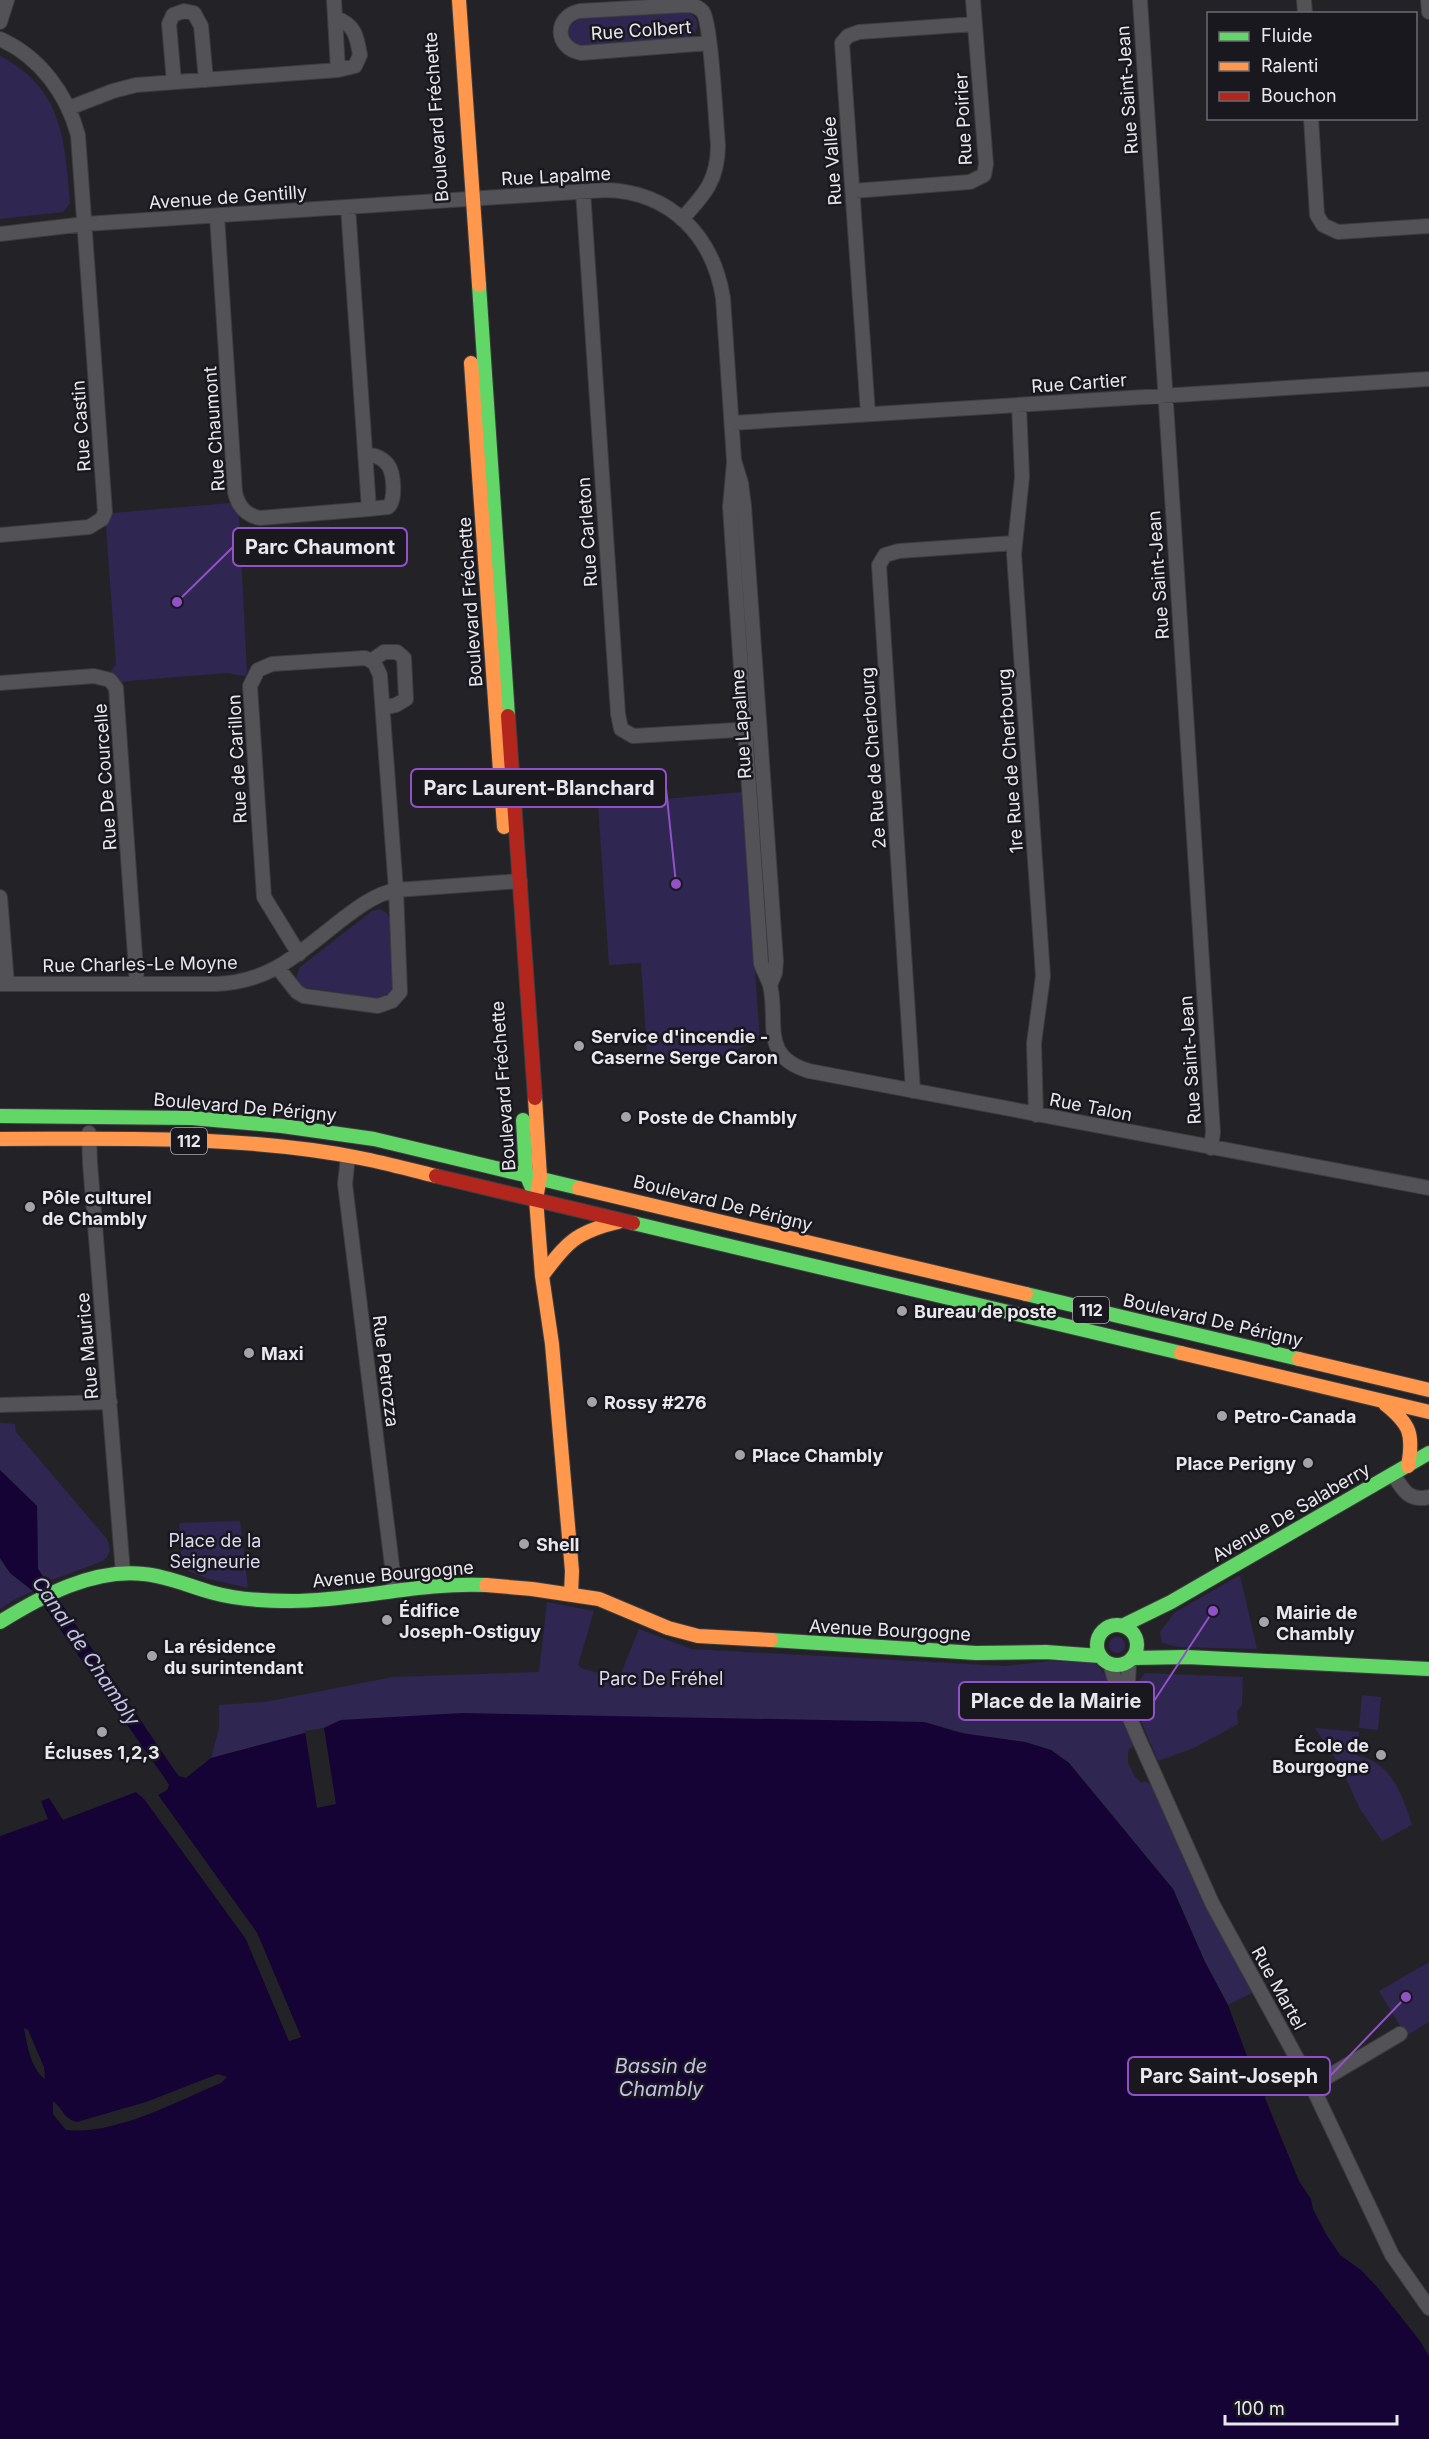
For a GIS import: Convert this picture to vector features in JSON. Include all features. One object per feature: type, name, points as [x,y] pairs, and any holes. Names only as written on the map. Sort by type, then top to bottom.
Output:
[{"type":"main road","name":"Boulevard Fréchette","points":[[446,0],[466,199],[533,1175],[542,1276],[552,1344],[572,1571],[571,1594]]},
{"type":"main road","name":"Boulevard Fréchette","points":[[459,0],[466,199]]},
{"type":"main road","name":"Boulevard De Périgny","points":[[0,1116],[192,1118],[303,1128],[388,1142],[1429,1390]]},
{"type":"main road","name":"Boulevard De Périgny","points":[[0,1138],[205,1142],[348,1156],[1429,1412]]},
{"type":"main road","points":[[542,1276],[574,1237],[591,1228],[623,1221]]},
{"type":"main road","points":[[1382,1402],[1402,1418],[1411,1431],[1412,1442],[1408,1466]]},
{"type":"main road","name":"Avenue De Salaberry","points":[[1122,1626],[1171,1602],[1429,1453]]},
{"type":"main road","name":"Avenue Bourgogne","points":[[0,1622],[27,1605],[74,1585],[101,1576],[123,1573],[152,1574],[234,1598],[271,1601],[490,1584],[609,1601],[669,1629],[698,1636],[976,1653],[1046,1652],[1105,1660]]},
{"type":"main road","name":"Avenue De Salaberry","points":[[1136,1639],[1171,1602]]},
{"type":"main road","points":[[1131,1660],[1137,1648],[1136,1639],[1130,1630],[1122,1626],[1108,1627],[1098,1637],[1097,1648],[1105,1660],[1119,1665],[1131,1660],[1187,1657],[1429,1669]]},
{"type":"main road","name":"Avenue Bourgogne","points":[[1046,1652],[1098,1637]]},
{"type":"main road","points":[[1136,1639],[1187,1657]]},
{"type":"street","points":[[0,22],[7,0]]},
{"type":"street","points":[[334,0],[338,70]]},
{"type":"street","name":"Rue Poirier","points":[[853,191],[970,182],[984,175],[986,164],[973,0]]},
{"type":"street","name":"Rue Saint-Jean","points":[[1140,0],[1213,1132],[1211,1148]]},
{"type":"street","points":[[1428,0],[1429,12]]},
{"type":"street","name":"Rue Colbert","points":[[682,219],[706,191],[717,168],[718,145],[709,43],[705,16],[699,8],[691,5],[575,12],[566,19],[561,32],[564,44],[581,53],[709,43]]},
{"type":"street","points":[[174,82],[169,24],[173,15],[183,11],[194,12],[200,22],[206,80]]},
{"type":"street","points":[[69,108],[128,86],[338,70],[355,66],[360,55],[354,30],[348,23],[335,18]]},
{"type":"street","name":"Rue Vallée","points":[[868,414],[841,49],[843,40],[850,34],[859,32],[975,24]]},
{"type":"street","points":[[0,39],[39,66],[52,81],[69,108],[79,143],[85,224]]},
{"type":"street","points":[[1311,120],[1317,214],[1323,225],[1338,232],[1429,226]]},
{"type":"street","name":"Rue Lapalme","points":[[466,199],[617,190],[639,195],[659,203],[682,219],[707,249],[718,275],[723,298],[734,460],[729,496],[752,729],[761,963],[770,985],[772,1026]]},
{"type":"street","name":"Rue Carleton","points":[[583,191],[620,726],[622,732],[633,736],[752,729]]},
{"type":"street","name":"Avenue de Gentilly","points":[[0,234],[85,224],[466,199]]},
{"type":"street","points":[[348,207],[369,509]]},
{"type":"street","name":"Rue Chaumont","points":[[217,216],[235,480],[239,504],[249,514],[260,518],[388,507],[393,500],[390,467],[381,458],[366,455]]},
{"type":"street","name":"Rue Castin","points":[[0,535],[89,527],[102,519],[105,512],[85,224]]},
{"type":"street","name":"Rue Cartier","points":[[732,423],[1429,379]]},
{"type":"street","name":"1re Rue de Cherbourg","points":[[1019,405],[1022,477],[1014,543],[1042,964],[1042,984],[1034,1043],[1036,1115]]},
{"type":"street","name":"2e Rue de Cherbourg","points":[[914,1091],[879,565],[885,555],[899,550],[1014,543]]},
{"type":"street","name":"Rue de Carillon","points":[[299,954],[264,897],[250,686],[255,674],[262,667],[272,664],[359,658],[371,660],[388,651],[399,653],[404,658],[406,699],[396,705],[383,708]]},
{"type":"street","points":[[278,968],[297,992],[304,996],[372,1005],[392,1001],[401,987],[380,671],[371,660]]},
{"type":"street","name":"Rue De Courcelle","points":[[0,683],[94,676],[106,678],[115,685],[119,708],[137,984]]},
{"type":"street","name":"Rue Charles-Le Moyne","points":[[3,984],[234,983],[256,978],[278,968],[362,905],[396,890],[514,881]]},
{"type":"street","points":[[0,897],[3,984]]},
{"type":"street","name":"Rue Talon","points":[[772,1026],[780,1053],[798,1067],[1036,1115],[1429,1188]]},
{"type":"street","name":"Rue Maurice","points":[[90,1116],[89,1139],[123,1573]]},
{"type":"street","name":"Rue Petrozza","points":[[348,1156],[345,1184],[395,1590]]},
{"type":"street","points":[[0,1405],[110,1402]]},
{"type":"street","points":[[1392,1474],[1409,1496],[1419,1499],[1429,1497]]},
{"type":"street","name":"Rue Martel","points":[[1105,1660],[1212,1903],[1311,2086],[1392,2255],[1429,2308]]},
{"type":"street","name":"Rue Martel","points":[[1127,1710],[1131,1660]]},
{"type":"street","points":[[1311,2086],[1400,2034]]},
{"type":"green space","points":[[686,12],[695,17],[697,23],[695,33],[687,38],[583,45],[574,44],[568,36],[569,26],[579,19]]},
{"type":"green space","points":[[0,56],[21,69],[37,84],[49,100],[57,118],[66,158],[70,203],[63,212],[0,219]]},
{"type":"green space","points":[[231,503],[239,515],[247,673],[245,676],[227,673],[121,683],[118,677],[110,672],[116,664],[106,527],[112,513]]},
{"type":"green space","points":[[742,792],[760,1040],[711,1060],[648,1065],[641,963],[609,965],[598,805]]},
{"type":"green space","points":[[380,909],[387,913],[391,921],[393,988],[388,994],[375,998],[302,987],[296,978],[300,967],[372,911]]},
{"type":"green space","points":[[0,1423],[15,1424],[16,1432],[107,1539],[109,1551],[103,1561],[46,1582],[38,1569],[37,1506],[0,1470]]},
{"type":"green space","name":"Place de la Seigneurie","points":[[240,1521],[248,1588],[209,1579],[182,1569],[179,1523]]},
{"type":"green space","points":[[0,1558],[10,1573],[33,1591],[0,1609]]},
{"type":"green space","points":[[1240,1575],[1257,1649],[1178,1647],[1162,1643],[1160,1632],[1174,1613]]},
{"type":"green space","name":"Parc De Fréhel","points":[[547,1602],[594,1611],[578,1665],[583,1669],[619,1678],[639,1629],[691,1649],[1004,1666],[1051,1661],[1095,1663],[1109,1682],[1132,1744],[1128,1752],[1128,1763],[1135,1777],[1142,1783],[1144,1781],[1151,1785],[1203,1903],[1254,1992],[1228,2005],[1205,1962],[1173,1889],[1069,1763],[1051,1750],[1025,1742],[975,1736],[924,1722],[341,1720],[324,1728],[211,1758],[219,1728],[219,1705],[265,1702],[393,1677],[539,1672]]},
{"type":"green space","points":[[1117,1637],[1125,1645],[1117,1653],[1109,1645]]},
{"type":"green space","points":[[1145,1673],[1243,1677],[1242,1705],[1237,1711],[1238,1724],[1194,1748],[1158,1761],[1133,1702],[1134,1687]]},
{"type":"green space","points":[[1362,1695],[1381,1697],[1378,1730],[1359,1728]]},
{"type":"green space","points":[[1315,1728],[1359,1732],[1358,1756],[1380,1765],[1388,1773],[1400,1792],[1412,1825],[1382,1841],[1360,1809],[1340,1765]]},
{"type":"green space","points":[[1429,1962],[1429,2022],[1406,2036],[1379,1991]]},
{"type":"water","name":"Bassin de Chambly","points":[[0,1470],[37,1506],[38,1569],[175,1771],[179,1776],[186,1778],[211,1758],[324,1728],[341,1720],[462,1713],[924,1722],[961,1733],[1025,1742],[1051,1750],[1069,1763],[1173,1889],[1205,1962],[1228,2005],[1247,2056],[1267,2092],[1265,2098],[1299,2181],[1311,2199],[1313,2209],[1326,2234],[1340,2255],[1361,2270],[1378,2288],[1429,2356],[1429,2439],[0,2439],[0,1836],[48,1819],[41,1801],[49,1798],[63,1820],[136,1792],[145,1800],[246,1939],[289,2041],[301,2037],[257,1933],[158,1795],[167,1790],[169,1785],[166,1780],[33,1591],[10,1573],[0,1558]],"holes":[[[24,2028],[28,2030],[44,2067],[45,2079],[33,2063]],[[218,2074],[227,2077],[221,2083],[165,2108],[105,2127],[66,2130],[53,2114],[53,2101],[66,2116],[77,2122],[146,2102]]]},
{"type":"pier","points":[[324,1728],[336,1804],[317,1808],[305,1731]]},
{"type":"pier","points":[[158,1795],[257,1933],[301,2037],[289,2041],[246,1939],[145,1800],[148,1799],[248,1937],[291,2037],[297,2035],[255,1934],[155,1796]]},
{"type":"traffic: fast","points":[[479,285],[508,716]]},
{"type":"traffic: fast","points":[[0,1116],[192,1118],[282,1126],[374,1139],[579,1188]]},
{"type":"traffic: fast","points":[[523,1120],[526,1174],[532,1188]]},
{"type":"traffic: fast","points":[[633,1223],[1181,1353]]},
{"type":"traffic: fast","points":[[1026,1294],[1299,1359]]},
{"type":"traffic: fast","points":[[1122,1626],[1171,1602],[1429,1453]]},
{"type":"traffic: fast","points":[[0,1622],[69,1586],[106,1575],[125,1573],[162,1577],[233,1597],[272,1601],[340,1598],[437,1586],[486,1585]]},
{"type":"traffic: fast","points":[[1117,1625],[1125,1626],[1131,1631],[1136,1637],[1137,1645],[1136,1653],[1131,1659],[1125,1664],[1117,1665],[1109,1664],[1103,1659],[1098,1653],[1097,1645],[1098,1637],[1103,1631],[1109,1626],[1117,1625]]},
{"type":"traffic: fast","points":[[771,1640],[976,1653],[1046,1652],[1100,1656]]},
{"type":"traffic: fast","points":[[1133,1658],[1187,1657],[1429,1669]]},
{"type":"traffic: slow","points":[[459,0],[479,285]]},
{"type":"traffic: slow","points":[[471,363],[504,827]]},
{"type":"traffic: slow","points":[[535,1098],[540,1177],[536,1199],[542,1276],[552,1344],[572,1571],[571,1594]]},
{"type":"traffic: slow","points":[[0,1139],[181,1140],[271,1145],[360,1158],[436,1176]]},
{"type":"traffic: slow","points":[[579,1188],[1026,1294]]},
{"type":"traffic: slow","points":[[542,1276],[574,1240],[592,1230],[618,1222]]},
{"type":"traffic: slow","points":[[1181,1353],[1429,1412]]},
{"type":"traffic: slow","points":[[1299,1359],[1429,1390]]},
{"type":"traffic: slow","points":[[1385,1404],[1400,1418],[1408,1430],[1410,1438],[1408,1466]]},
{"type":"traffic: slow","points":[[486,1585],[599,1599],[668,1628],[698,1636],[771,1640]]},
{"type":"traffic: jam","points":[[508,716],[535,1098]]},
{"type":"traffic: jam","points":[[436,1176],[633,1223]]},
{"type":"place","name":"Parc Chaumont","points":[[177,602]]},
{"type":"place","name":"Parc Laurent-Blanchard","points":[[676,884]]},
{"type":"place","name":"Service d'incendie - Caserne Serge Caron","points":[[579,1046]]},
{"type":"place","name":"Poste de Chambly","points":[[626,1117]]},
{"type":"place","name":"Pôle culturel de Chambly","points":[[30,1207]]},
{"type":"place","name":"Bureau de poste","points":[[902,1311]]},
{"type":"place","name":"Maxi","points":[[249,1353]]},
{"type":"place","name":"Rossy #276","points":[[592,1402]]},
{"type":"place","name":"Petro-Canada","points":[[1222,1416]]},
{"type":"place","name":"Place Chambly","points":[[740,1455]]},
{"type":"place","name":"Place Perigny","points":[[1308,1463]]},
{"type":"place","name":"Shell","points":[[524,1544]]},
{"type":"place","name":"Place de la Mairie","points":[[1213,1611]]},
{"type":"place","name":"Édifice Joseph-Ostiguy","points":[[387,1620]]},
{"type":"place","name":"Mairie de Chambly","points":[[1264,1622]]},
{"type":"place","name":"La résidence du surintendant","points":[[152,1656]]},
{"type":"place","name":"Écluses 1,2,3","points":[[102,1732]]},
{"type":"place","name":"École de Bourgogne","points":[[1381,1755]]},
{"type":"place","name":"Parc Saint-Joseph","points":[[1406,1997]]},
{"type":"water label","name":"Canal de Chambly","points":[[86,1651]]}]
